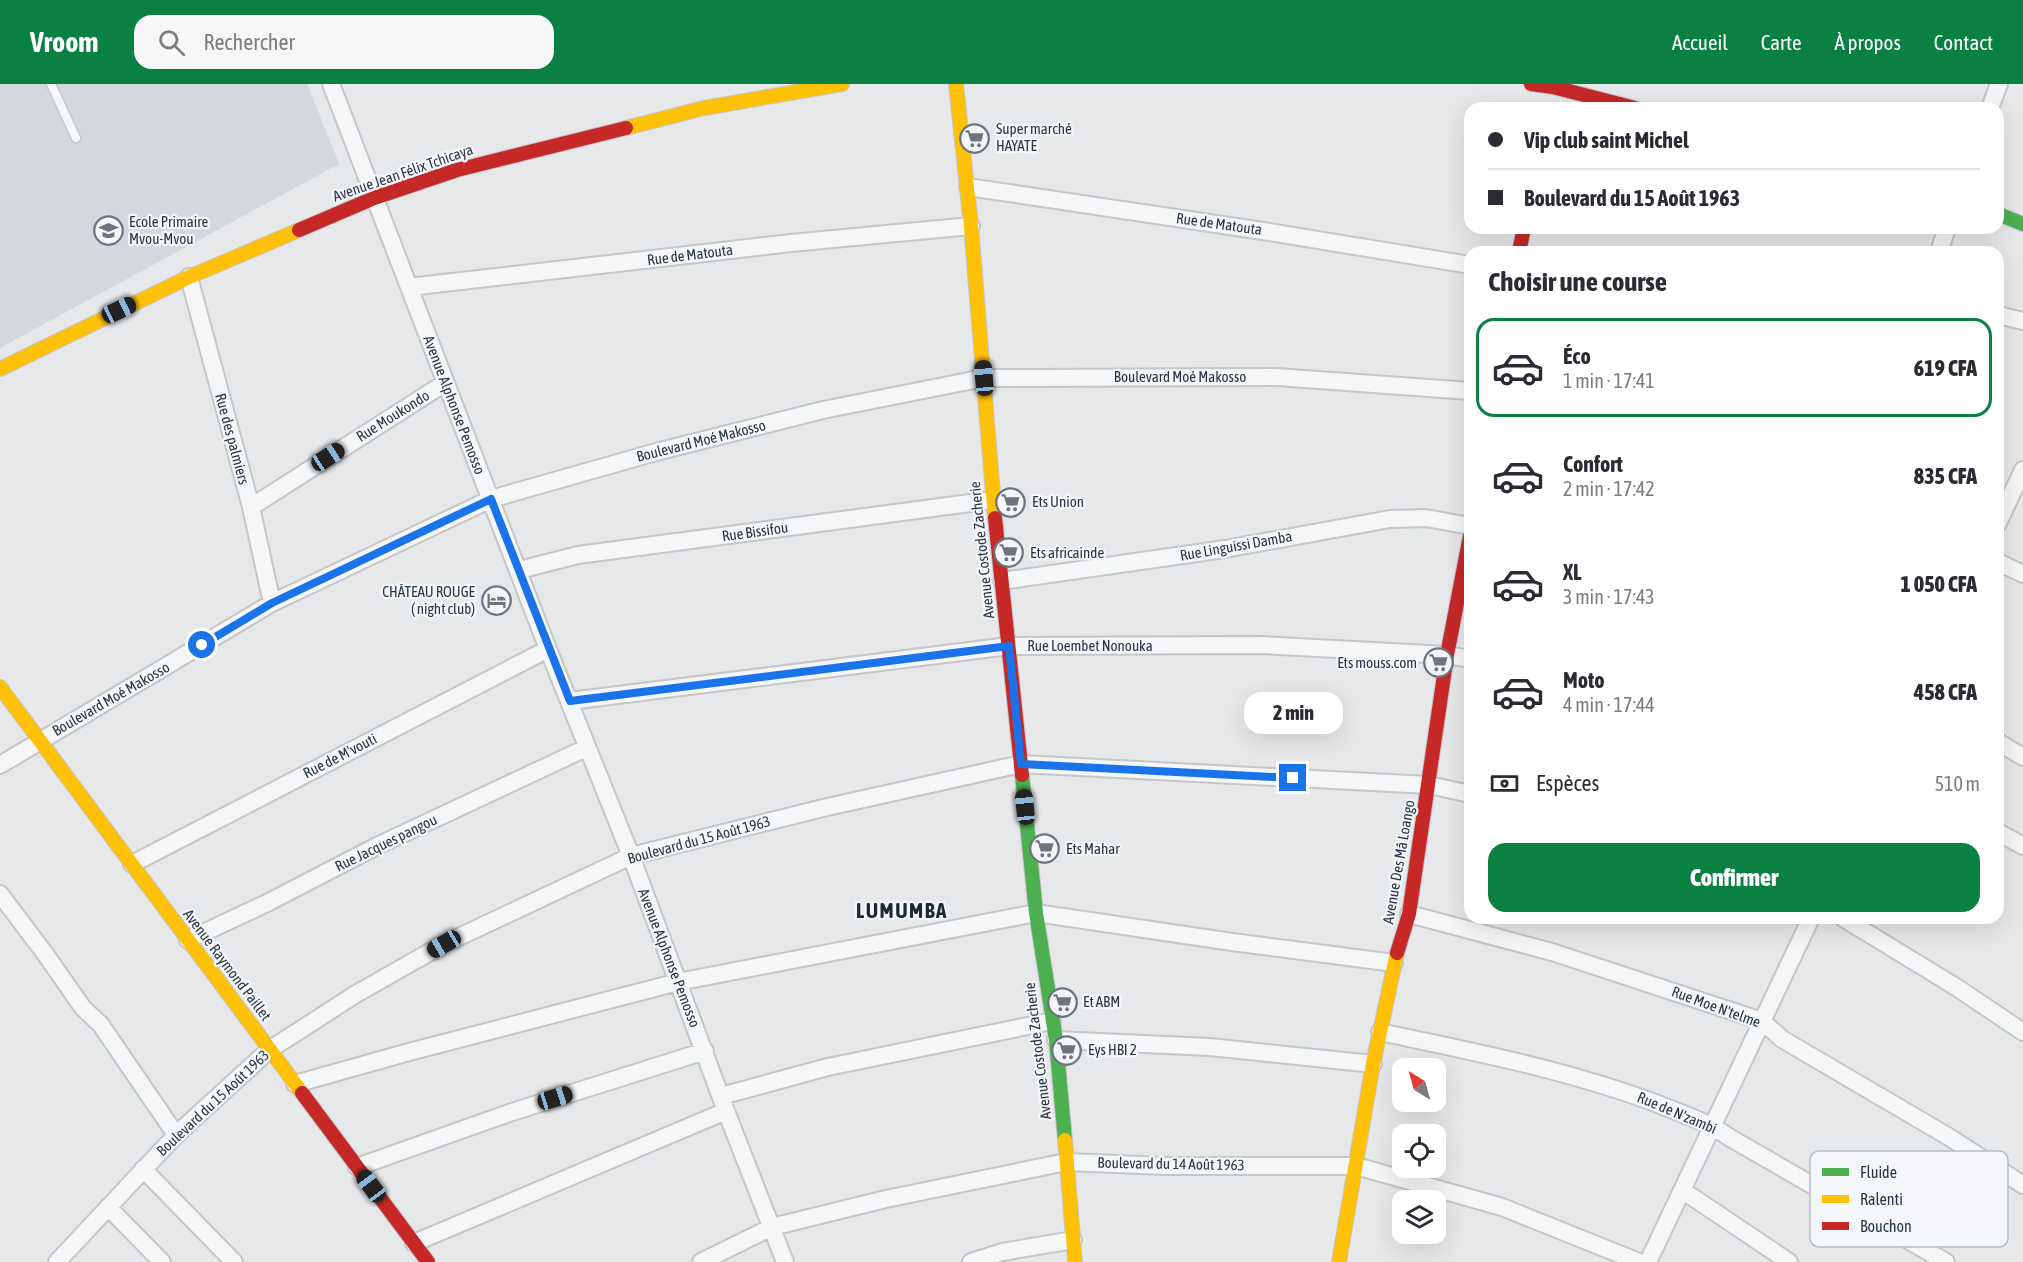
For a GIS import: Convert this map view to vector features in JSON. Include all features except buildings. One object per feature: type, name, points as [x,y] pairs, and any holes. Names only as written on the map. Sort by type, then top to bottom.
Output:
[{"type":"street","name":"Avenue Alphonse Pemosso","points":[[331,84],[570,701],[586,748],[631,856],[785,1262]]},
{"type":"street","name":"Avenue Jean Félix Tchicaya","points":[[0,369],[189,277],[374,198],[457,170],[704,108],[842,84]]},
{"type":"street","name":"Avenue Costode Zacherie","points":[[956,84],[968,187],[993,500],[1036,913],[1056,1040],[1075,1262]]},
{"type":"street","points":[[1531,84],[1607,102]]},
{"type":"street","points":[[1992,102],[1999,84]]},
{"type":"street","name":"Rue de Matouta","points":[[968,187],[1464,264]]},
{"type":"street","points":[[2004,216],[2023,224]]},
{"type":"street","name":"Rue de Matouta","points":[[409,288],[791,243],[971,226]]},
{"type":"street","name":"Rue des palmiers","points":[[189,277],[251,507],[272,603]]},
{"type":"street","points":[[2004,316],[2023,321]]},
{"type":"street","name":"Boulevard Moé Makosso","points":[[0,765],[272,603],[491,499],[657,452],[812,413],[984,378],[1277,377],[1464,391]]},
{"type":"street","name":"Rue Moukondo","points":[[251,507],[445,382]]},
{"type":"street","points":[[2004,511],[2023,471]]},
{"type":"street","name":"Rue Bissifou","points":[[519,570],[578,555],[993,500]]},
{"type":"street","name":"Rue Linguissi Damba","points":[[1002,581],[1225,549],[1390,519],[1426,518],[1464,525]]},
{"type":"street","points":[[2004,565],[2023,574]]},
{"type":"street","name":"Avenue Des Mâ Loango","points":[[1339,1262],[1373,1064],[1394,963],[1409,914],[1447,656],[1464,567]]},
{"type":"street","name":"Rue Loembet Nonouka","points":[[570,701],[1009,646],[1262,645],[1464,658]]},
{"type":"street","name":"Rue de M'vouti","points":[[132,864],[548,649]]},
{"type":"street","name":"Avenue Raymond Paillet","points":[[0,687],[428,1262]]},
{"type":"street","points":[[2004,746],[2023,757]]},
{"type":"street","name":"Rue Jacques pangou","points":[[188,940],[267,903],[377,846],[586,748]]},
{"type":"street","name":"Boulevard du 15 Août 1963","points":[[57,1262],[176,1135],[269,1050],[356,994],[444,944],[631,856],[823,808],[1021,764],[1429,785],[1464,793]]},
{"type":"street","points":[[2004,835],[2023,846]]},
{"type":"street","points":[[0,894],[70,987],[83,1008],[101,1025],[176,1135]]},
{"type":"street","points":[[295,1084],[678,982],[1036,913],[1394,963]]},
{"type":"street","name":"Rue Moe N'telme","points":[[1409,914],[1552,952],[1762,1021],[1782,1039],[1971,1151]]},
{"type":"street","points":[[1648,1262],[1808,924]]},
{"type":"street","points":[[1853,924],[1956,987],[2023,1032]]},
{"type":"street","points":[[414,1243],[724,1103],[828,1067],[1052,1021]]},
{"type":"street","name":"Rue de N'zambi","points":[[1380,1032],[1547,1068],[1622,1090],[1712,1125],[1810,1184]]},
{"type":"street","points":[[1056,1040],[1210,1047],[1373,1064]]},
{"type":"street","points":[[357,1167],[512,1112],[705,1051]]},
{"type":"street","name":"Boulevard du 14 Août 1963","points":[[701,1262],[772,1227],[886,1199],[1066,1162],[1166,1166],[1356,1166],[1502,1207],[1639,1262]]},
{"type":"street","points":[[143,1169],[234,1262]]},
{"type":"street","name":"Rue Moe N'telme","points":[[2008,1175],[2023,1185]]},
{"type":"street","points":[[1682,1190],[1790,1262]]},
{"type":"street","points":[[108,1207],[162,1262]]},
{"type":"street","points":[[971,1262],[1002,1252],[1073,1240]]},
{"type":"street","name":"Rue de N'zambi","points":[[1920,1247],[1946,1262]]},
{"type":"lane","points":[[51,84],[76,138]]},
{"type":"shaded area","name":"Ecole Primaire Mvou-Mvou","points":[[0,84],[307,84],[339,164],[0,348]]},
{"type":"traffic: fast","points":[[2004,216],[2023,224]]},
{"type":"traffic: fast","points":[[1022,775],[1036,913],[1056,1040],[1065,1140]]},
{"type":"traffic: slow","points":[[626,128],[704,108],[842,84]]},
{"type":"traffic: slow","points":[[956,84],[971,226],[995,518]]},
{"type":"traffic: slow","points":[[0,369],[189,277],[299,230]]},
{"type":"traffic: slow","points":[[0,687],[302,1093]]},
{"type":"traffic: slow","points":[[1339,1262],[1373,1064],[1397,953]]},
{"type":"traffic: slow","points":[[1065,1140],[1075,1262]]},
{"type":"traffic: jam","points":[[1531,84],[1553,87],[1612,102]]},
{"type":"traffic: jam","points":[[299,230],[374,198],[457,170],[626,128]]},
{"type":"traffic: jam","points":[[1520,246],[1523,234]]},
{"type":"traffic: jam","points":[[995,518],[1022,775]]},
{"type":"traffic: jam","points":[[1397,953],[1409,914],[1447,655],[1464,567]]},
{"type":"traffic: jam","points":[[302,1093],[428,1262]]},
{"type":"place","name":"Super marché HAYATE","points":[[975,138]]},
{"type":"place","name":"Ecole Primaire Mvou-Mvou","points":[[108,231]]},
{"type":"place","name":"Ets Union","points":[[1011,502]]},
{"type":"place","name":"Ets africainde","points":[[1009,553]]},
{"type":"place","name":"CHÂTEAU ROUGE ( night club)","points":[[496,601]]},
{"type":"place","name":"Ets mouss.com","points":[[1438,663]]},
{"type":"place","name":"Ets Mahar","points":[[1045,849]]},
{"type":"place","name":"Et ABM","points":[[1062,1002]]},
{"type":"place","name":"Eys HBI 2","points":[[1067,1050]]},
{"type":"district","name":"LUMUMBA","points":[[902,911]]},
{"type":"route","points":[[202,645],[272,603],[491,499],[570,701],[1009,646],[1021,764],[1293,778]]}]
